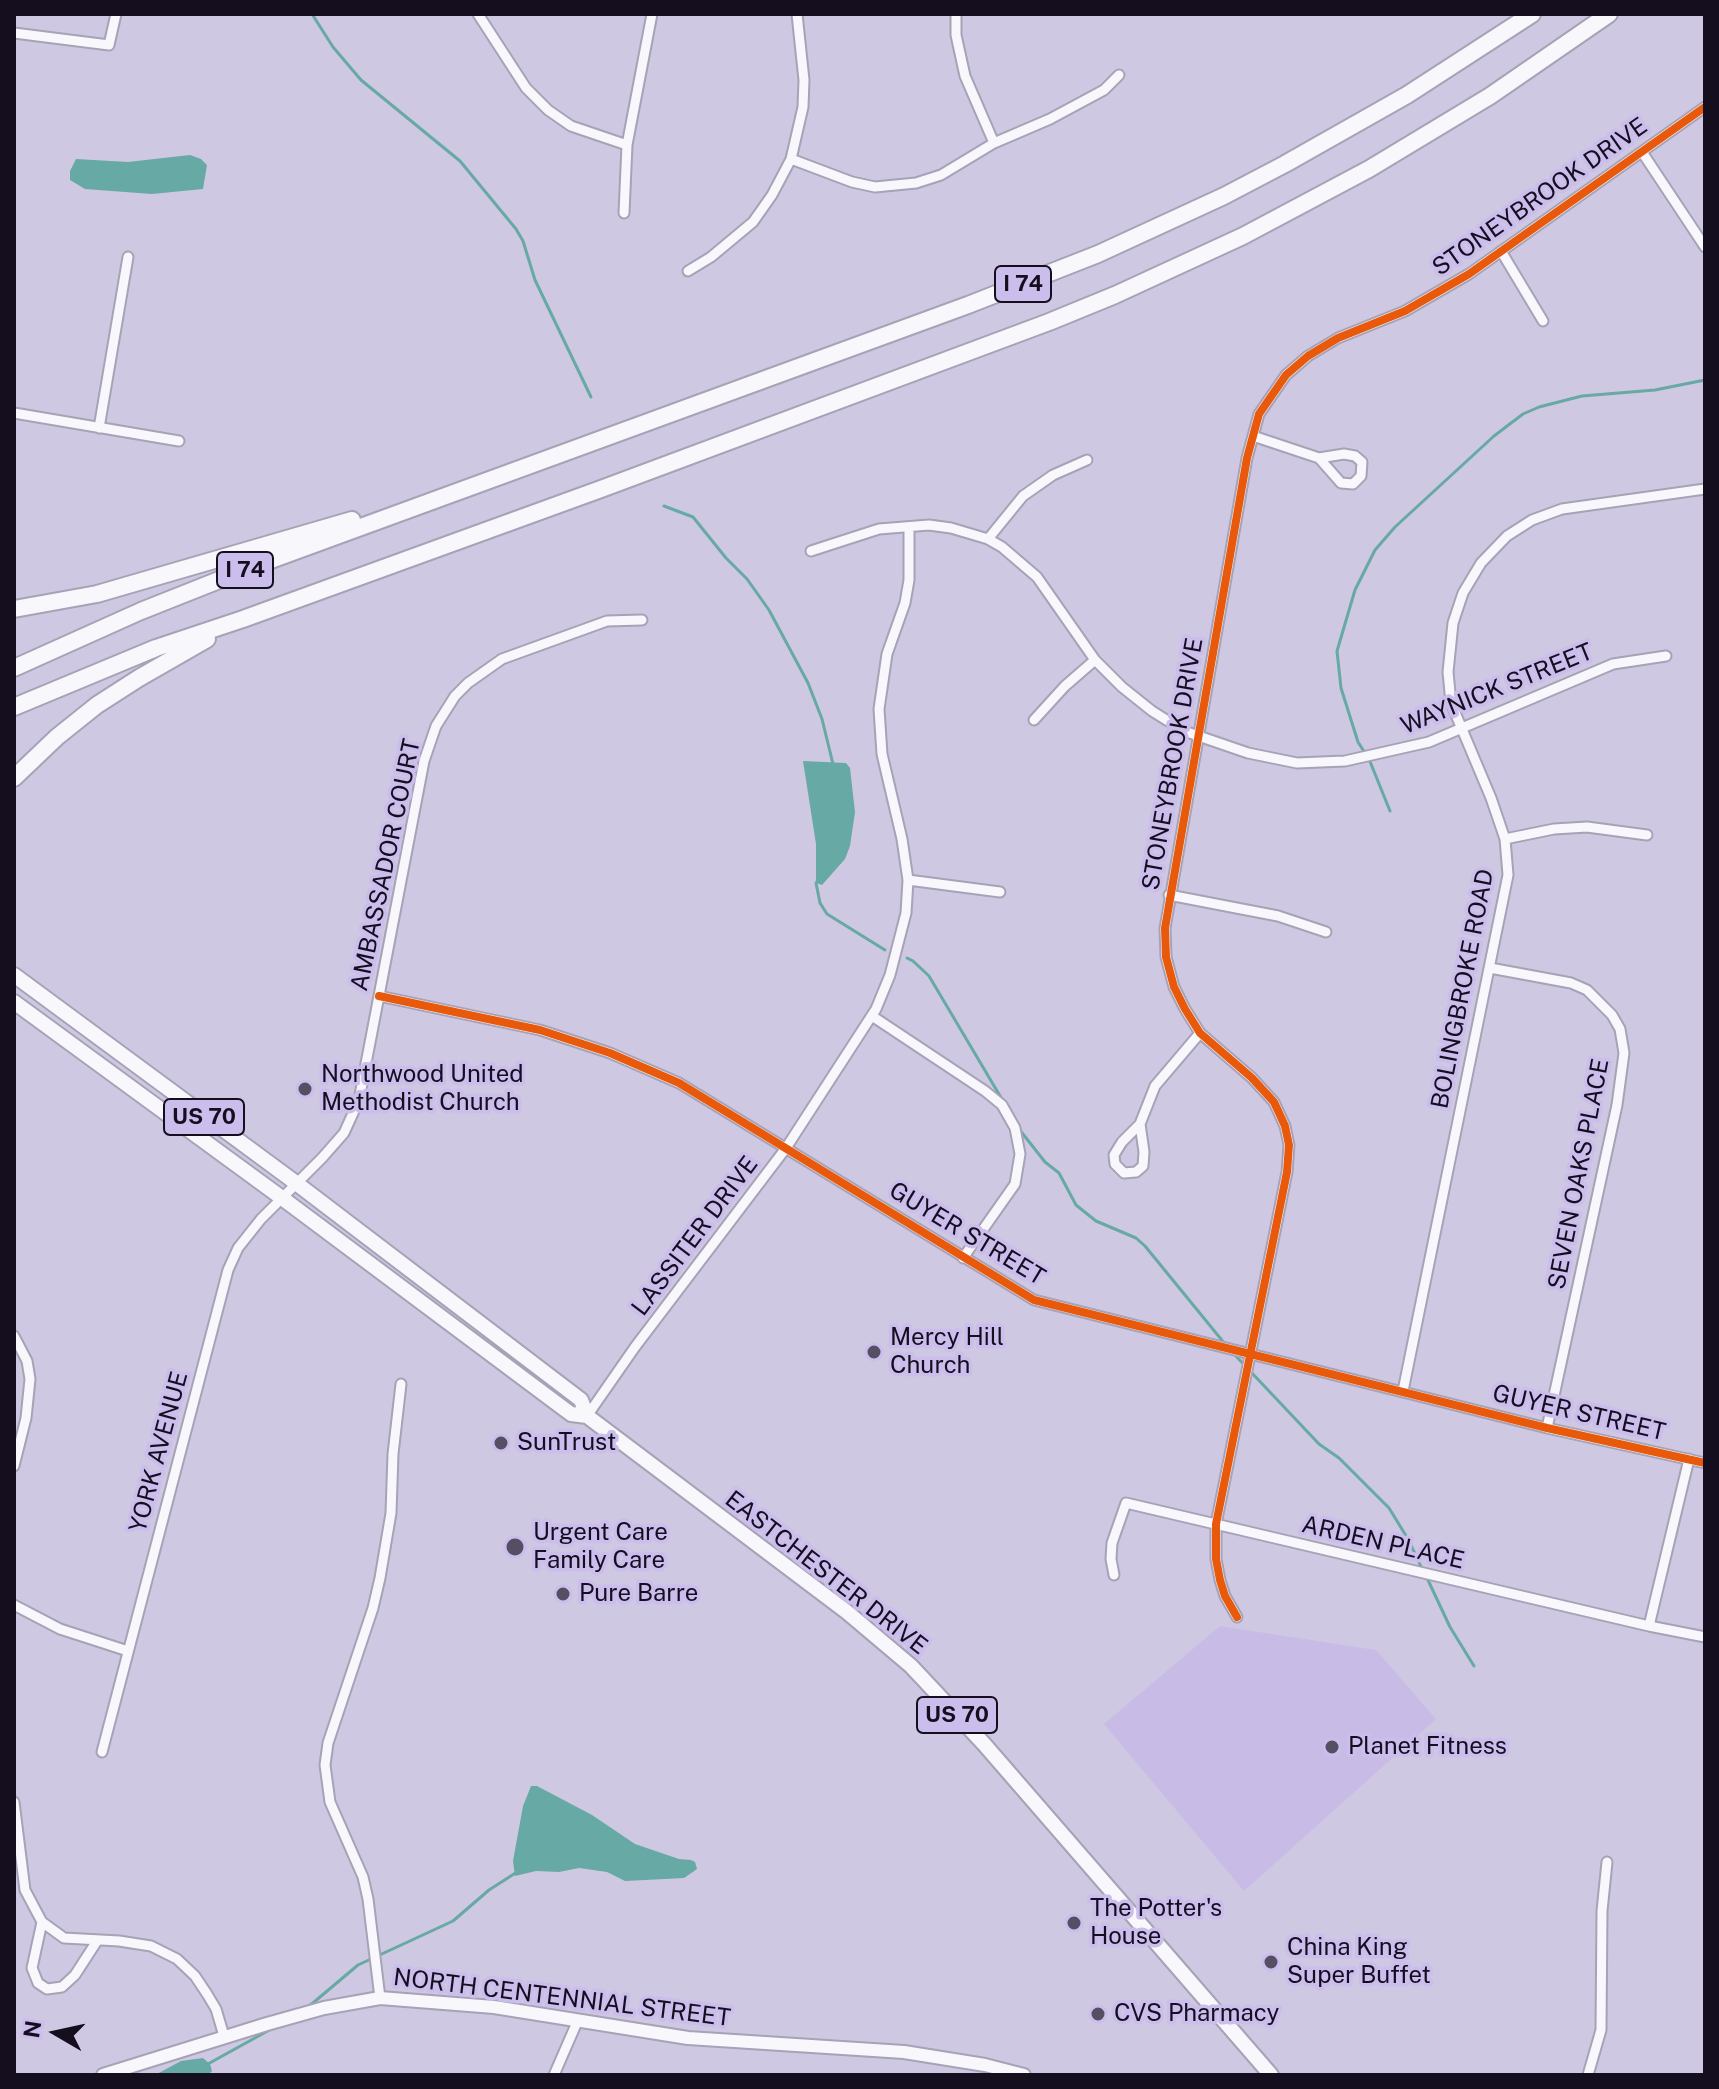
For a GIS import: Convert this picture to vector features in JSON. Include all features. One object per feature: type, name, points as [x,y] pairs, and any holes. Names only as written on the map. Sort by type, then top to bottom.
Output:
[{"type":"highway","name":"I 74","points":[[14,668],[199,588],[981,300],[1161,226],[1347,130],[1532,14]]},
{"type":"highway","name":"I 74","points":[[14,707],[156,648],[243,619],[983,347],[1154,278],[1256,230],[1381,162],[1490,96],[1609,14]]},
{"type":"highway","points":[[14,609],[97,594],[480,482]]},
{"type":"highway","points":[[14,778],[57,737],[119,690],[243,619]]},
{"type":"main road","name":"EASTCHESTER DRIVE","points":[[14,975],[296,1183],[581,1400],[587,1416]]},
{"type":"main road","name":"EASTCHESTER DRIVE","points":[[14,1002],[571,1414],[587,1416],[836,1604],[911,1666],[984,1744],[1271,2075]]},
{"type":"street","points":[[14,33],[109,45],[116,14]]},
{"type":"street","points":[[478,14],[526,88],[548,110],[571,126],[627,145]]},
{"type":"street","points":[[624,213],[627,145],[652,14]]},
{"type":"street","points":[[688,271],[711,257],[753,222],[791,159],[803,107],[804,80],[797,14]]},
{"type":"street","points":[[956,14],[956,35],[965,76],[994,143]]},
{"type":"street","points":[[791,159],[852,182],[895,187],[941,175],[994,143],[1050,119],[1104,90],[1119,75]]},
{"type":"street","name":"STONEYBROOK DRIVE","points":[[1237,1617],[1220,1580],[1216,1559],[1216,1524],[1287,1172],[1289,1145],[1285,1126],[1274,1102],[1252,1078],[1200,1033],[1174,987],[1166,957],[1165,928],[1259,414],[1286,375],[1308,356],[1338,338],[1405,311],[1469,274],[1705,107]]},
{"type":"street","points":[[1642,152],[1705,247]]},
{"type":"street","points":[[1501,251],[1543,321]]},
{"type":"street","points":[[99,428],[128,257]]},
{"type":"street","points":[[14,413],[179,441]]},
{"type":"street","points":[[1253,436],[1319,458],[1344,454],[1358,457],[1363,466],[1361,476],[1353,484],[1341,483],[1319,458]]},
{"type":"street","points":[[988,539],[1023,496],[1053,475],[1087,460]]},
{"type":"street","name":"BOLINGBROKE ROAD","points":[[1403,1391],[1508,875],[1505,839],[1451,703],[1448,672],[1453,623],[1463,593],[1492,549],[1519,527],[1562,509],[1705,489]]},
{"type":"street","name":"WAYNICK STREET","points":[[811,551],[879,529],[929,525],[988,539],[1037,577],[1095,660],[1152,711],[1184,731],[1248,753],[1297,763],[1345,761],[1429,742],[1613,664],[1666,656]]},
{"type":"street","name":"LASSITER DRIVE","points":[[587,1416],[635,1347],[786,1148],[872,1016],[900,945],[908,880],[882,754],[879,709],[887,654],[905,603],[909,580],[909,527]]},
{"type":"street","name":"AMBASSADOR COURT","points":[[296,1183],[333,1146],[354,1115],[363,1085],[424,761],[445,709],[468,683],[502,659],[607,621],[642,620]]},
{"type":"street","points":[[1034,720],[1065,686],[1095,660]]},
{"type":"street","points":[[1505,839],[1554,829],[1587,827],[1647,835]]},
{"type":"street","points":[[908,880],[1000,892]]},
{"type":"street","points":[[1169,895],[1278,916],[1326,932]]},
{"type":"street","name":"SEVEN OAKS PLACE","points":[[1490,968],[1571,983],[1587,990],[1612,1015],[1620,1029],[1624,1053],[1617,1105],[1547,1428]]},
{"type":"street","name":"GUYER STREET","points":[[379,996],[500,1020],[610,1053],[686,1087],[1034,1300],[1547,1428],[1705,1463]]},
{"type":"street","points":[[872,1016],[985,1091],[1002,1105],[1015,1128],[1020,1154],[1015,1184],[963,1258]]},
{"type":"street","points":[[1140,1124],[1143,1166],[1132,1174],[1124,1173],[1117,1168],[1114,1155],[1140,1124],[1155,1086],[1200,1033]]},
{"type":"street","name":"YORK AVENUE","points":[[102,1752],[228,1270],[245,1238],[296,1183]]},
{"type":"street","points":[[14,1336],[27,1361],[30,1379],[26,1418],[14,1466]]},
{"type":"street","points":[[380,1998],[363,1877],[330,1802],[325,1765],[328,1743],[380,1578],[391,1513],[393,1454],[401,1384]]},
{"type":"street","points":[[1649,1626],[1689,1459]]},
{"type":"street","name":"ARDEN PLACE","points":[[1114,1575],[1112,1543],[1126,1503],[1705,1637]]},
{"type":"street","points":[[14,1605],[60,1629],[128,1651]]},
{"type":"street","points":[[14,1802],[25,1890],[42,1922],[64,1938],[151,1946],[177,1959],[195,1976],[207,1994],[216,2009],[224,2036]]},
{"type":"street","points":[[1588,2075],[1601,2030],[1602,1911],[1607,1862]]},
{"type":"street","points":[[42,1922],[32,1968],[38,1983],[47,1989],[62,1987],[75,1975],[97,1941]]},
{"type":"street","name":"NORTH CENTENNIAL STREET","points":[[103,2075],[324,2008],[380,1998],[456,2002],[688,2038],[904,2052],[985,2065],[1024,2075]]},
{"type":"street","points":[[554,2075],[578,2020]]},
{"type":"shaded area","points":[[190,155],[207,165],[203,189],[152,194],[85,189],[70,180],[70,171],[76,159],[128,162]]},
{"type":"shaded area","points":[[803,761],[846,763],[850,768],[855,812],[850,846],[845,859],[822,885],[816,883],[816,844]]},
{"type":"shaded area","points":[[1220,1626],[1376,1650],[1436,1719],[1244,1891],[1104,1724]]},
{"type":"shaded area","points":[[531,1786],[537,1786],[592,1815],[635,1844],[695,1862],[697,1869],[684,1878],[625,1881],[607,1872],[579,1868],[515,1876],[513,1861],[523,1806]]},
{"type":"shaded area","points":[[203,2058],[210,2064],[212,2071],[208,2075],[155,2075],[181,2061]]},
{"type":"waterway","points":[[312,14],[333,47],[361,80],[460,161],[516,229],[535,280],[591,397]]},
{"type":"waterway","points":[[1365,753],[1358,742],[1341,688],[1337,651],[1355,590],[1375,550],[1395,527],[1494,436],[1523,414],[1582,396],[1655,390],[1705,380]]},
{"type":"waterway","points":[[664,506],[693,517],[747,579],[769,610],[808,683],[822,719],[833,764]]},
{"type":"waterway","points":[[1369,759],[1390,811]]},
{"type":"waterway","points":[[818,880],[820,903],[827,914],[885,950]]},
{"type":"waterway","points":[[907,958],[929,976],[1003,1101]]},
{"type":"waterway","points":[[1019,1129],[1045,1162],[1059,1173],[1076,1205],[1096,1221],[1136,1238],[1145,1246],[1225,1344]]},
{"type":"waterway","points":[[1233,1353],[1319,1444],[1339,1458],[1389,1508],[1423,1571]]},
{"type":"waterway","points":[[1427,1578],[1450,1627],[1474,1666]]},
{"type":"waterway","points":[[307,2008],[358,1965],[453,1921],[489,1890],[517,1872]]},
{"type":"waterway","points":[[206,2065],[273,2028]]},
{"type":"cycle path","points":[[1237,1617],[1220,1580],[1216,1559],[1216,1524],[1287,1172],[1289,1145],[1285,1126],[1274,1102],[1252,1078],[1200,1033],[1185,1009],[1174,987],[1166,957],[1165,928],[1247,458],[1259,414],[1286,375],[1308,356],[1338,338],[1405,311],[1469,274],[1705,107]]},
{"type":"cycle path","points":[[379,996],[540,1030],[610,1053],[679,1083],[1034,1300],[1547,1428],[1705,1463]]},
{"type":"place","name":"Northwood United Methodist Church","points":[[305,1089]]},
{"type":"place","name":"Mercy Hill Church","points":[[874,1352]]},
{"type":"place","name":"SunTrust","points":[[501,1443]]},
{"type":"place","name":"Urgent Care Family Care","points":[[515,1547]]},
{"type":"place","name":"Pure Barre","points":[[563,1594]]},
{"type":"place","name":"Planet Fitness","points":[[1332,1747]]},
{"type":"place","name":"The Potter's House","points":[[1074,1923]]},
{"type":"place","name":"China King Super Buffet","points":[[1271,1962]]},
{"type":"place","name":"CVS Pharmacy","points":[[1098,2014]]}]
